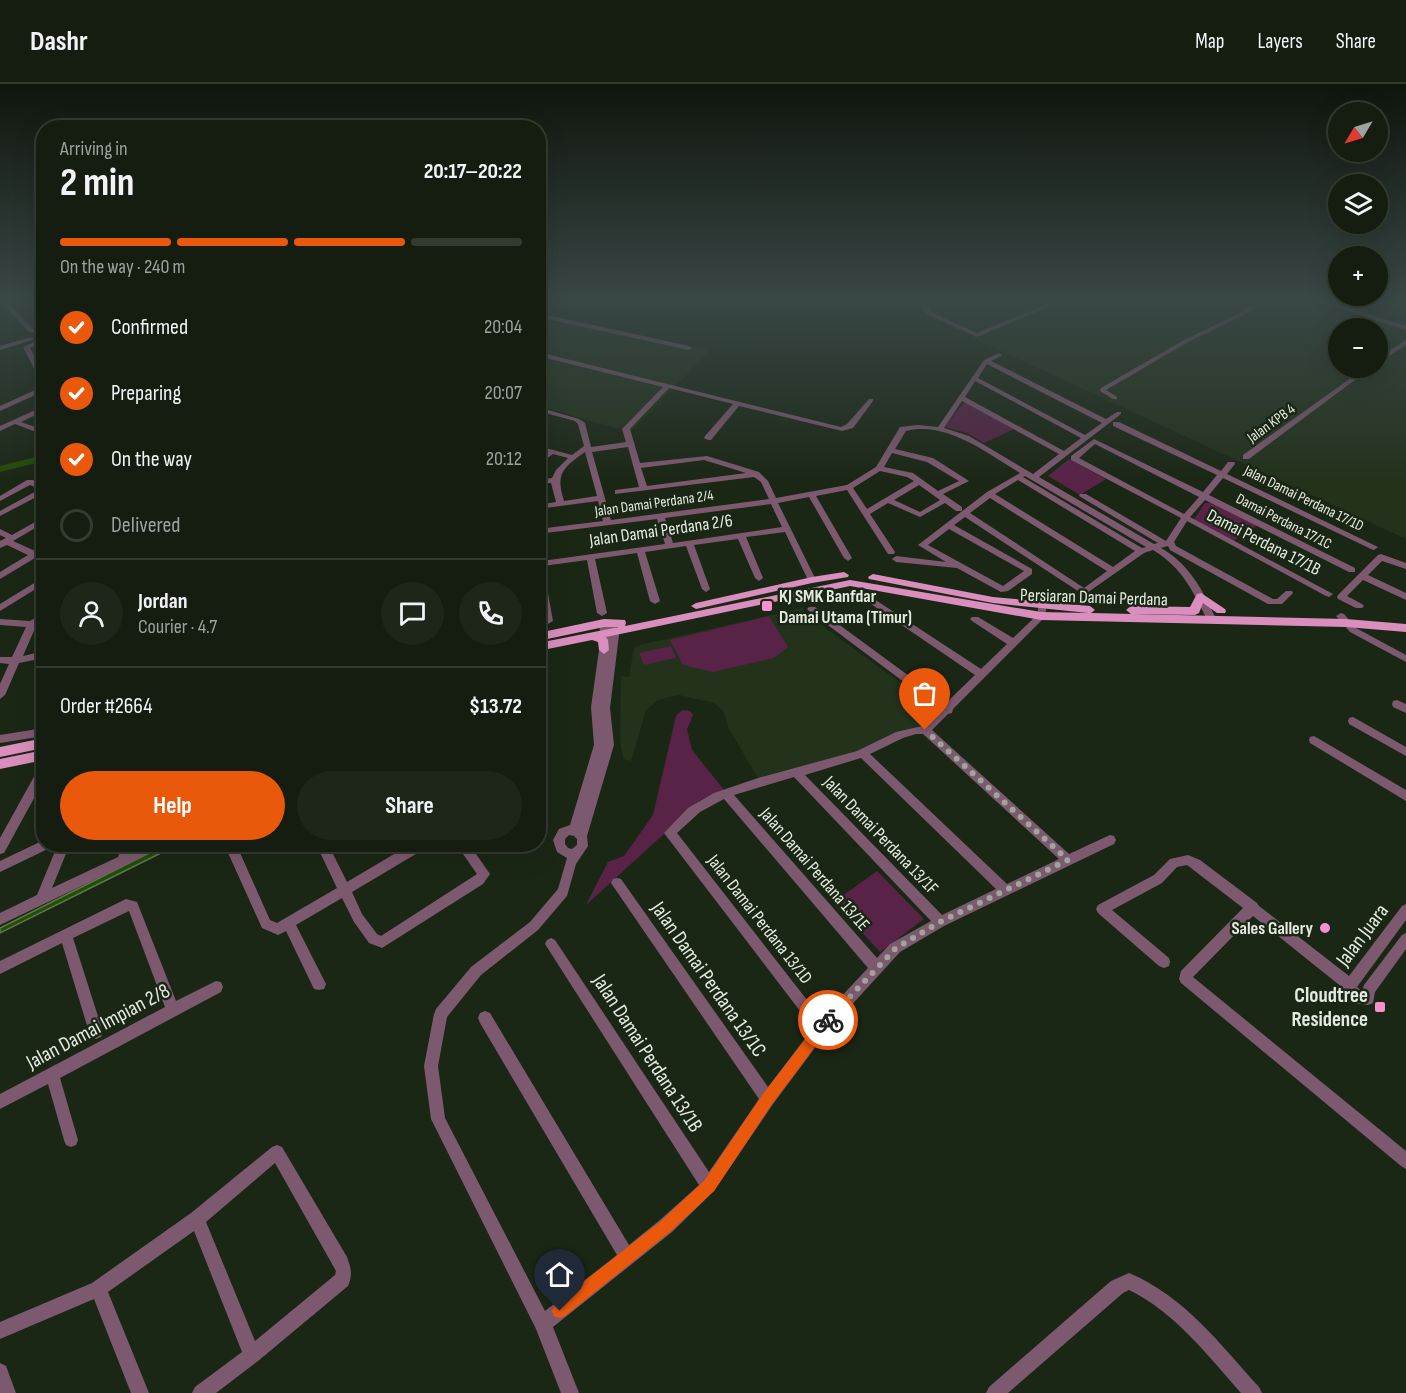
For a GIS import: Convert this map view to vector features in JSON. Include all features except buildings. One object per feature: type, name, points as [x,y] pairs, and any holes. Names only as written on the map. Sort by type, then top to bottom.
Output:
[{"type":"main road","name":"Persiaran Damai Perdana","points":[[546,645],[593,636],[614,628],[812,580],[848,575],[881,583],[993,600],[1042,611],[1406,620]]},
{"type":"main road","name":"Persiaran Damai Perdana","points":[[546,638],[614,628],[838,584],[881,583]]},
{"type":"main road","points":[[1194,611],[1201,596],[1221,611]]},
{"type":"main road","name":"Persiaran Damai Perdana","points":[[1042,611],[1194,611],[1209,615],[1221,611],[1344,620],[1406,628]]},
{"type":"main road","name":"Persiaran Damai Perdana","points":[[546,637],[604,623],[614,628]]},
{"type":"main road","points":[[608,647],[614,628]]},
{"type":"main road","points":[[593,636],[603,640],[608,647]]},
{"type":"main road","points":[[0,752],[36,745]]},
{"type":"main road","points":[[0,764],[36,756]]},
{"type":"street","points":[[566,361],[842,429],[850,426],[871,400]]},
{"type":"street","points":[[939,430],[986,361]]},
{"type":"street","points":[[986,361],[1106,422]]},
{"type":"street","points":[[1115,398],[1102,391],[1103,389],[1151,361]]},
{"type":"street","name":"Damai Perdana 17/1C","points":[[974,378],[1090,440],[1352,570]]},
{"type":"street","name":"Jalan KPB 4","points":[[1246,457],[1354,378]]},
{"type":"street","points":[[644,489],[626,429],[667,387]]},
{"type":"street","points":[[0,397],[2,408],[36,392]]},
{"type":"street","points":[[961,397],[1065,454]]},
{"type":"street","points":[[708,438],[737,404]]},
{"type":"street","points":[[546,411],[581,423],[608,523]]},
{"type":"street","points":[[0,429],[36,412]]},
{"type":"street","points":[[948,525],[1028,569],[1029,572],[1005,589],[1001,589],[922,545],[962,511],[1090,440],[1106,422],[1119,413]]},
{"type":"street","points":[[15,422],[36,430]]},
{"type":"street","name":"Jalan Damai Perdana 17/1D","points":[[1116,424],[1374,547]]},
{"type":"street","points":[[958,566],[893,556],[849,487],[879,468],[903,429],[914,427],[939,430],[966,438],[1141,551]]},
{"type":"street","name":"Damai Perdana 17/1B","points":[[1090,440],[1074,458],[1176,512],[1184,519],[1329,594]]},
{"type":"street","points":[[546,481],[555,480],[573,457],[588,448],[630,444]]},
{"type":"street","points":[[546,450],[573,457]]},
{"type":"street","points":[[888,501],[912,514],[923,515],[942,497],[965,481],[930,460],[891,450]]},
{"type":"street","points":[[546,457],[552,452]]},
{"type":"street","points":[[637,466],[704,458],[750,471],[764,481],[812,580]]},
{"type":"street","points":[[1168,547],[1184,519],[1231,464]]},
{"type":"street","points":[[879,468],[910,475],[920,481],[1084,592],[1141,551],[1152,547],[1168,547]]},
{"type":"street","points":[[618,492],[754,474]]},
{"type":"street","points":[[1026,475],[1152,547]]},
{"type":"street","points":[[555,480],[561,504]]},
{"type":"street","points":[[866,513],[920,481]]},
{"type":"street","points":[[0,499],[30,482],[36,485]]},
{"type":"street","name":"Jalan Damai Perdana 2/4","points":[[546,531],[774,501],[849,487]]},
{"type":"street","points":[[0,514],[36,494]]},
{"type":"street","points":[[812,494],[848,558]]},
{"type":"street","points":[[990,494],[1112,570]]},
{"type":"street","points":[[1083,496],[1168,547],[1271,602],[1279,602],[1289,593]]},
{"type":"street","points":[[546,506],[601,498]]},
{"type":"street","points":[[660,516],[670,545]]},
{"type":"street","points":[[6,541],[36,524]]},
{"type":"street","name":"Jalan Damai Perdana 2/6","points":[[546,561],[788,529]]},
{"type":"street","points":[[0,532],[6,541],[34,555]]},
{"type":"street","points":[[741,535],[759,578]]},
{"type":"street","points":[[689,542],[706,589]]},
{"type":"street","points":[[1168,547],[1201,596],[1209,615]]},
{"type":"street","points":[[640,549],[655,601]]},
{"type":"street","points":[[0,576],[34,555]]},
{"type":"street","points":[[590,556],[602,613]]},
{"type":"street","points":[[1359,606],[1341,597],[1381,557],[1406,566]]},
{"type":"street","points":[[1362,576],[1406,597]]},
{"type":"street","points":[[0,608],[36,585]]},
{"type":"street","points":[[871,600],[982,675]]},
{"type":"street","points":[[546,608],[548,621]]},
{"type":"street","points":[[812,609],[948,710]]},
{"type":"street","points":[[726,794],[862,753],[888,739],[916,730],[925,730],[1013,644],[1042,611]]},
{"type":"street","points":[[975,619],[1013,644]]},
{"type":"street","points":[[1344,620],[1353,630],[1406,659]]},
{"type":"street","points":[[0,695],[32,624],[36,621]]},
{"type":"street","points":[[0,622],[32,624]]},
{"type":"street","points":[[570,1393],[543,1324],[438,1119],[430,1066],[441,1014],[476,971],[534,926],[563,892],[570,856],[583,846],[578,833],[599,745],[596,707],[614,628]]},
{"type":"street","points":[[0,660],[14,661],[36,656]]},
{"type":"street","points":[[1353,721],[1406,752]]},
{"type":"street","points":[[925,730],[1068,860]]},
{"type":"street","points":[[0,739],[36,733]]},
{"type":"street","points":[[1314,740],[1406,796]]},
{"type":"street","points":[[862,753],[1006,891]]},
{"type":"street","name":"Jalan Damai Perdana 13/1F","points":[[796,772],[940,922]]},
{"type":"street","points":[[0,849],[36,783]]},
{"type":"street","name":"Jalan Damai Perdana 13/1D","points":[[726,794],[701,805],[670,833],[821,1028]]},
{"type":"street","name":"Jalan Damai Perdana 13/1E","points":[[726,794],[876,967]]},
{"type":"street","points":[[570,856],[559,847],[560,838],[566,833],[578,833]]},
{"type":"street","points":[[543,1324],[666,1226],[709,1186],[768,1099],[821,1028],[896,948],[940,922],[1110,840]]},
{"type":"street","points":[[0,867],[36,849]]},
{"type":"street","points":[[42,898],[61,852]]},
{"type":"street","points":[[122,861],[126,852]]},
{"type":"street","points":[[0,919],[141,852]]},
{"type":"street","points":[[234,852],[266,924],[283,926],[408,852]]},
{"type":"street","points":[[326,852],[358,918],[373,939],[382,942],[479,880],[484,874],[468,852]]},
{"type":"street","points":[[1164,962],[1103,911],[1103,907],[1158,879],[1174,863],[1188,860],[1253,907],[1350,985]]},
{"type":"street","name":"Jalan Damai Perdana 13/1C","points":[[617,883],[768,1099]]},
{"type":"street","points":[[0,968],[126,905],[133,906],[173,1010]]},
{"type":"street","points":[[1253,907],[1186,975],[1186,980],[1406,1161]]},
{"type":"street","name":"Jalan Juara","points":[[1406,910],[1350,985],[1353,994],[1364,999],[1368,998],[1369,990],[1406,939]]},
{"type":"street","points":[[283,926],[319,984]]},
{"type":"street","points":[[66,935],[96,1032]]},
{"type":"street","name":"Jalan Damai Perdana 13/1B","points":[[551,944],[709,1186]]},
{"type":"street","name":"Jalan Damai Impian 2/8","points":[[0,1102],[216,987]]},
{"type":"street","points":[[485,1018],[627,1257]]},
{"type":"street","points":[[52,1074],[71,1140]]},
{"type":"street","points":[[0,1331],[98,1289],[197,1219],[277,1152],[341,1263],[344,1271],[342,1280],[252,1355],[201,1393]]},
{"type":"street","points":[[197,1219],[252,1355]]},
{"type":"street","points":[[995,1393],[1117,1287],[1129,1281],[1147,1289],[1175,1309],[1253,1393]]},
{"type":"street","points":[[98,1289],[140,1393]]},
{"type":"street","points":[[0,1372],[7,1393]]},
{"type":"shaded area","points":[[546,361],[700,361],[630,432],[546,408]]},
{"type":"shaded area","points":[[1023,361],[1328,361],[1328,378],[1388,378],[1388,361],[1406,361],[1406,539]]},
{"type":"shaded area","points":[[963,403],[967,403],[1014,429],[984,443],[967,433],[945,427]]},
{"type":"shaded area","points":[[1069,459],[1106,479],[1080,495],[1048,476]]},
{"type":"shaded area","points":[[1205,503],[1212,503],[1258,525],[1232,542],[1193,521]]},
{"type":"shaded area","points":[[802,608],[808,615],[939,711],[918,728],[885,737],[864,750],[759,780],[728,727],[724,712],[714,703],[679,695],[658,700],[646,710],[631,761],[623,759],[620,739],[621,676],[629,677],[634,648]]},
{"type":"shaded area","points":[[769,616],[788,647],[774,658],[713,672],[683,665],[670,640]]},
{"type":"shaded area","points":[[671,646],[676,658],[644,665],[639,653]]},
{"type":"shaded area","points":[[682,710],[690,711],[693,715],[687,729],[692,750],[724,790],[701,800],[586,905],[608,862],[624,856],[653,815],[676,716]]},
{"type":"shaded area","points":[[151,852],[163,852],[0,933],[0,928]]},
{"type":"shaded area","points":[[877,871],[924,919],[880,952],[834,902]]},
{"type":"waterway","points":[[0,469],[36,460]]},
{"type":"way so far","points":[[828,1020],[896,948],[940,922],[1068,860],[925,730]]},
{"type":"place","name":"KJ SMK Banfdar Damai Utama (Timur)","points":[[767,606]]},
{"type":"place","name":"Sales Gallery","points":[[1325,928]]},
{"type":"place","name":"Cloudtree Residence","points":[[1380,1007]]},
{"type":"route","points":[[560,1311],[666,1226],[709,1186],[768,1099],[828,1020]]}]
